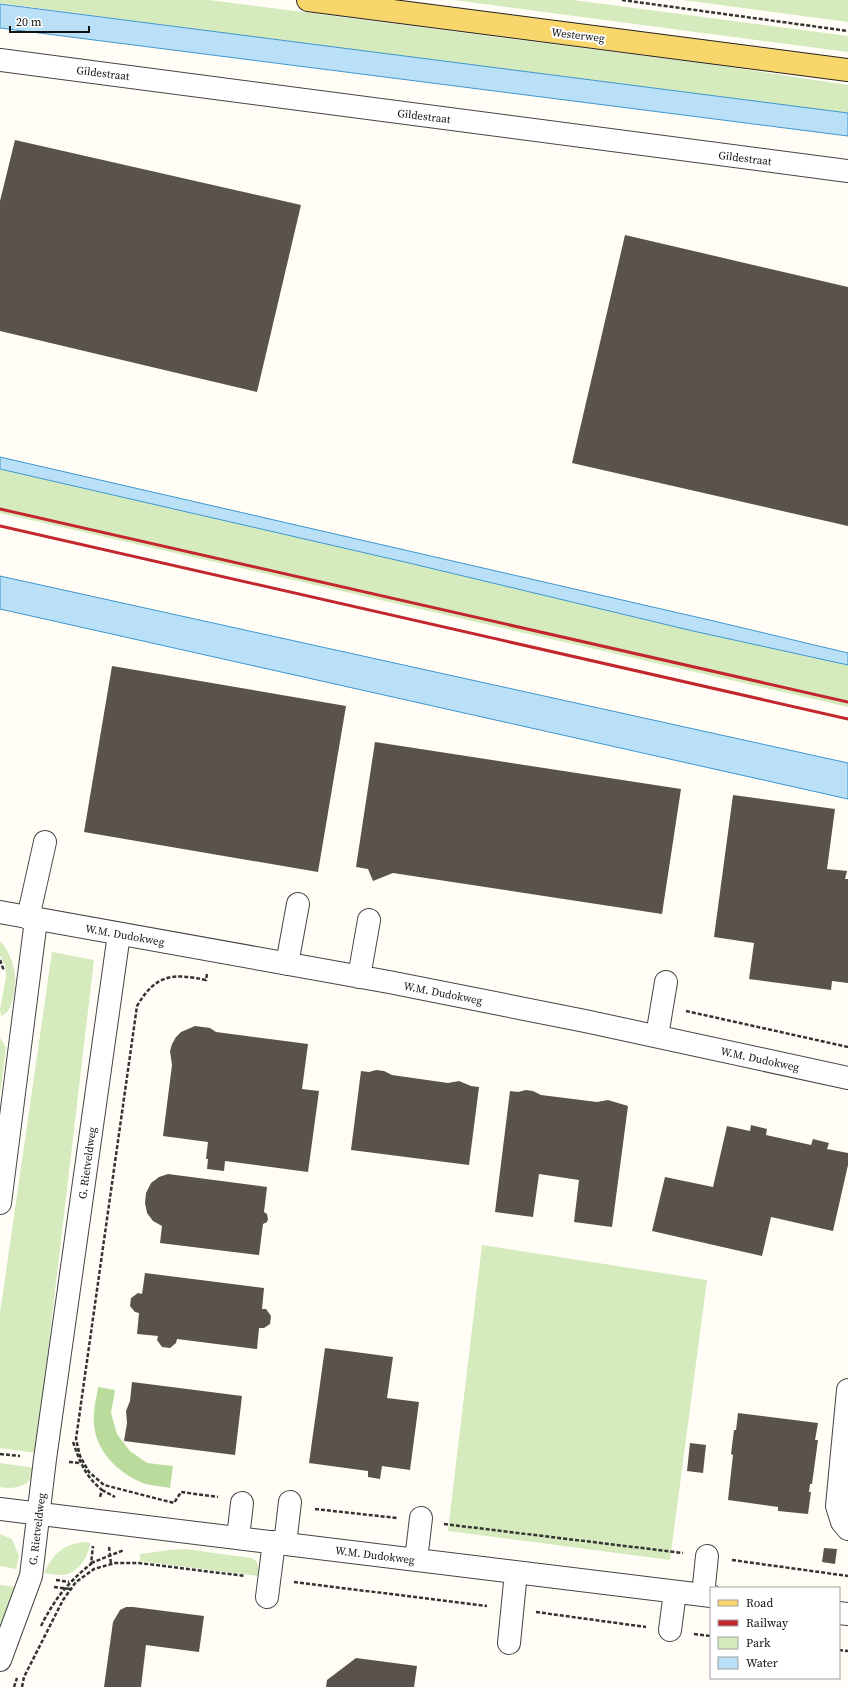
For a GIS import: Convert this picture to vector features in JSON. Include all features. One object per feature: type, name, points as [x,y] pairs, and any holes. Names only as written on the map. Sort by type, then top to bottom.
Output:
[{"type":"main road","name":"Westerweg","points":[[308,0],[848,70]]},
{"type":"street","name":"Gildestraat","points":[[0,60],[848,171]]},
{"type":"street","points":[[0,1203],[32,919],[45,842]]},
{"type":"street","points":[[287,964],[298,904]]},
{"type":"street","name":"W.M. Dudokweg","points":[[0,912],[359,977],[585,1021],[848,1078]]},
{"type":"street","points":[[359,977],[370,920]]},
{"type":"street","name":"G. Rietveldweg","points":[[0,1660],[31,1576],[38,1514],[119,934]]},
{"type":"street","points":[[657,1036],[666,982]]},
{"type":"street","points":[[848,1390],[836,1506],[842,1522],[848,1529]]},
{"type":"street","points":[[238,1538],[242,1503]]},
{"type":"street","points":[[268,1588],[290,1504]]},
{"type":"street","name":"W.M. Dudokweg","points":[[0,1509],[707,1596]]},
{"type":"street","points":[[416,1560],[421,1519]]},
{"type":"street","points":[[707,1556],[707,1596]]},
{"type":"street","points":[[509,1643],[516,1572]]},
{"type":"street","points":[[670,1630],[675,1592]]},
{"type":"path","points":[[622,0],[848,31]]},
{"type":"path","points":[[211,950],[206,980],[184,976],[171,976],[159,981],[151,988],[142,997],[137,1006],[76,1439],[80,1456],[89,1472],[104,1485],[174,1503],[181,1492],[219,1497]]},
{"type":"path","points":[[71,1436],[80,1463],[91,1481],[102,1490],[100,1498]]},
{"type":"path","points":[[290,1504],[421,1519],[848,1576]]},
{"type":"path","points":[[40,1627],[47,1613],[69,1582],[91,1564],[93,1544]]},
{"type":"path","points":[[22,1687],[24,1677],[63,1600],[76,1582],[94,1569],[115,1563],[139,1563],[268,1588],[512,1609],[710,1636]]},
{"type":"path","points":[[14,1687],[18,1674]]},
{"type":"green space","points":[[0,0],[209,0],[715,65],[848,85],[848,114],[464,66],[0,3]]},
{"type":"green space","points":[[454,0],[573,0],[848,36],[848,52]]},
{"type":"green space","points":[[683,0],[848,0],[848,22]]},
{"type":"green space","points":[[0,469],[409,563],[693,631],[848,665],[848,707],[0,513]]},
{"type":"green space","points":[[0,941],[6,948],[12,962],[15,980],[11,1005],[5,1014],[1,1016],[0,1009],[6,977],[5,965],[0,955]]},
{"type":"green space","points":[[52,952],[94,960],[36,1453],[0,1448],[0,1313]]},
{"type":"green space","points":[[0,1038],[6,1047],[0,1095]]},
{"type":"green space","points":[[482,1245],[707,1280],[670,1560],[448,1531]]},
{"type":"green space","points":[[98,1387],[115,1390],[111,1413],[117,1434],[130,1451],[147,1463],[173,1466],[170,1488],[146,1484],[133,1478],[114,1465],[107,1456],[96,1437],[94,1426],[94,1411]]},
{"type":"green space","points":[[0,1463],[35,1468],[31,1479],[27,1483],[17,1487],[6,1488],[0,1487]]},
{"type":"green space","points":[[0,1534],[12,1539],[19,1556],[16,1569],[0,1566]]},
{"type":"green space","points":[[85,1542],[90,1543],[89,1548],[85,1559],[78,1568],[68,1574],[63,1575],[44,1573],[51,1560],[60,1551],[70,1545]]},
{"type":"green space","points":[[185,1549],[254,1559],[258,1565],[258,1576],[140,1561],[140,1554]]},
{"type":"green space","points":[[0,1585],[15,1587],[0,1625]]},
{"type":"water","points":[[0,4],[848,113],[848,136],[0,28]]},
{"type":"water","points":[[0,457],[848,653],[848,665],[693,631],[409,563],[0,469]]},
{"type":"water","points":[[0,576],[848,763],[848,799],[0,609]]},
{"type":"building","points":[[15,140],[301,205],[257,392],[0,331],[0,201]]},
{"type":"building","points":[[625,235],[848,287],[848,526],[572,463]]},
{"type":"building","points":[[112,666],[346,706],[318,872],[84,832]]},
{"type":"building","points":[[375,742],[681,789],[662,914],[393,873],[373,881],[368,869],[356,867]]},
{"type":"building","points":[[733,795],[835,809],[827,869],[847,871],[845,879],[848,879],[848,983],[832,981],[831,990],[749,979],[754,943],[714,937]]},
{"type":"building","points":[[195,1026],[210,1028],[216,1032],[308,1044],[302,1089],[319,1091],[308,1172],[225,1161],[224,1171],[207,1169],[208,1159],[206,1159],[208,1142],[163,1136],[172,1065],[170,1051],[172,1044],[181,1032]]},
{"type":"building","points":[[376,1070],[384,1071],[392,1075],[448,1083],[459,1081],[471,1086],[479,1087],[469,1165],[351,1150],[361,1071],[369,1072]]},
{"type":"building","points":[[526,1090],[533,1091],[541,1095],[597,1102],[608,1100],[628,1106],[612,1227],[574,1222],[579,1180],[539,1174],[533,1217],[495,1212],[510,1091],[518,1092]]},
{"type":"building","points":[[751,1125],[767,1129],[766,1135],[811,1145],[813,1139],[829,1143],[827,1149],[848,1153],[848,1165],[833,1231],[771,1217],[762,1256],[652,1231],[665,1177],[713,1187],[727,1126],[750,1131]]},
{"type":"building","points":[[168,1174],[267,1187],[264,1212],[267,1214],[268,1219],[267,1222],[263,1224],[259,1255],[160,1243],[162,1226],[153,1221],[147,1213],[145,1203],[146,1193],[151,1183],[159,1177]]},
{"type":"building","points":[[145,1273],[264,1288],[262,1309],[266,1309],[271,1316],[270,1324],[264,1328],[259,1328],[257,1349],[177,1339],[176,1343],[170,1348],[162,1347],[157,1340],[158,1336],[137,1334],[139,1313],[135,1312],[130,1306],[131,1298],[138,1293],[142,1294]]},
{"type":"building","points":[[325,1348],[393,1357],[387,1398],[419,1402],[410,1470],[382,1466],[380,1479],[368,1477],[368,1471],[309,1463]]},
{"type":"building","points":[[132,1382],[242,1396],[235,1455],[124,1441],[127,1423],[126,1411],[130,1401]]},
{"type":"building","points":[[738,1413],[818,1423],[815,1440],[818,1440],[812,1484],[810,1484],[809,1492],[811,1492],[808,1514],[778,1511],[778,1507],[728,1500],[733,1455],[731,1454]]},
{"type":"building","points":[[690,1443],[706,1445],[703,1473],[687,1471]]},
{"type":"building","points":[[824,1548],[837,1549],[835,1564],[822,1562]]},
{"type":"building","points":[[126,1607],[204,1616],[199,1652],[146,1645],[141,1687],[104,1687],[113,1622],[120,1610]]},
{"type":"building","points":[[356,1658],[417,1666],[414,1687],[326,1687],[327,1680]]},
{"type":"railway","points":[[0,509],[848,702]]},
{"type":"railway","points":[[0,526],[848,719]]}]
